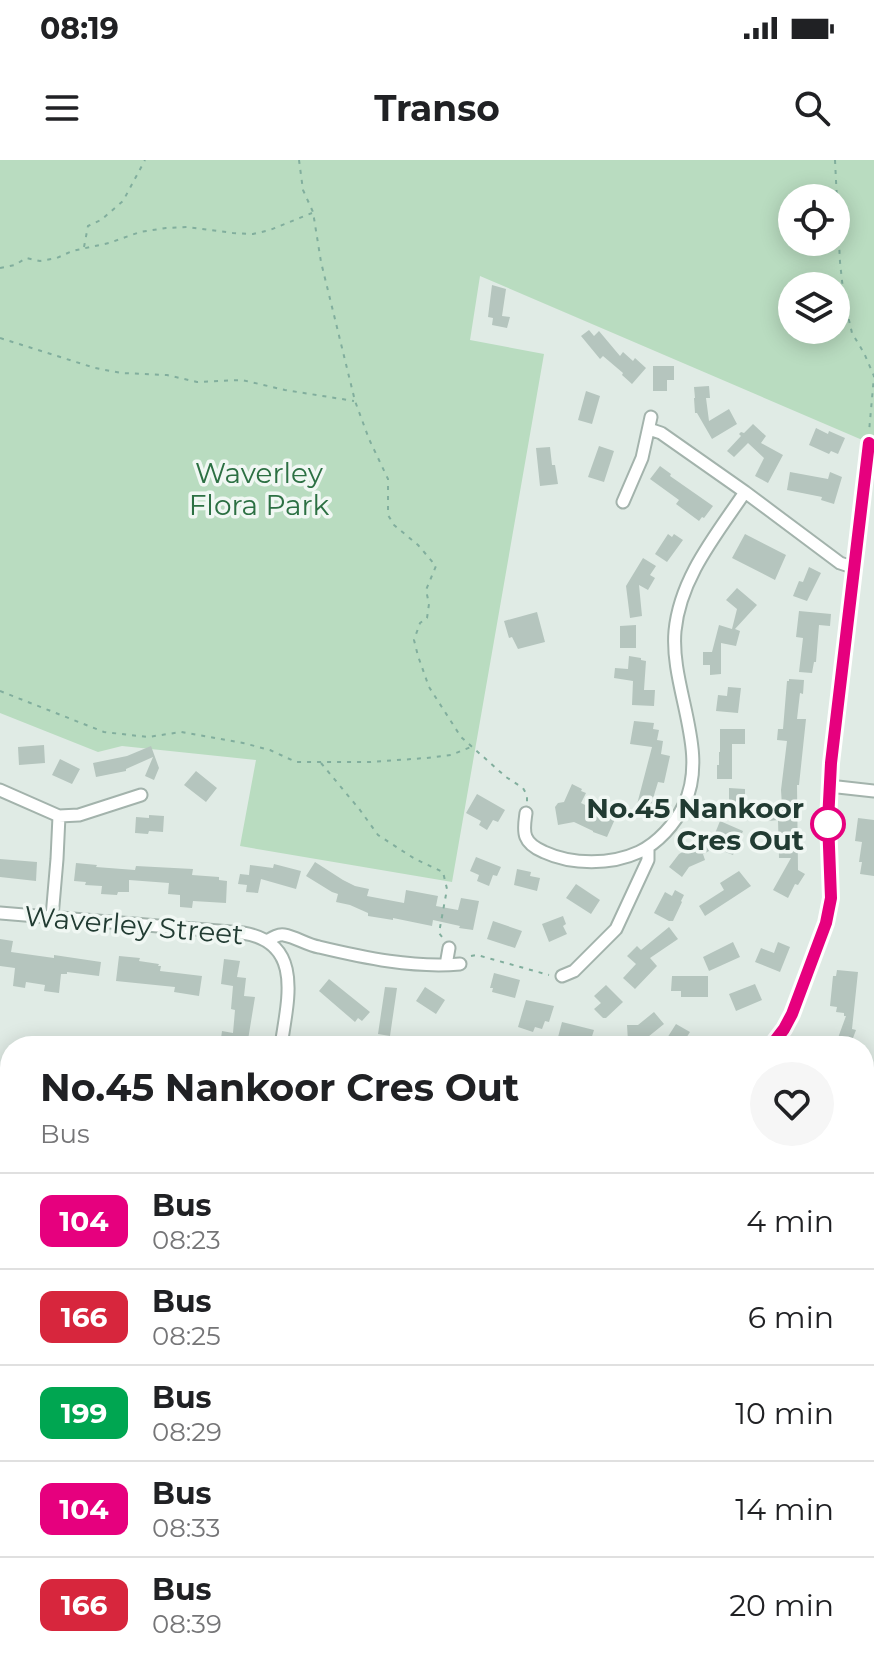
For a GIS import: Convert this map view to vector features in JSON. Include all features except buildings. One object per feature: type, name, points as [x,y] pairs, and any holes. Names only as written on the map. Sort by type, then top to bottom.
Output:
[{"type":"street","points":[[623,502],[642,458],[650,423],[840,563],[855,568]]},
{"type":"street","points":[[779,1036],[792,1014],[826,923],[831,898],[829,786],[869,438]]},
{"type":"street","points":[[526,813],[525,835],[530,845],[553,856],[605,861],[636,854],[648,847],[677,817],[690,790],[694,759],[675,630],[682,597],[696,566],[745,492]]},
{"type":"street","points":[[829,786],[874,791]]},
{"type":"street","points":[[0,790],[59,816],[79,815],[141,795]]},
{"type":"street","points":[[52,917],[59,816]]},
{"type":"street","points":[[562,976],[574,971],[616,929],[648,860],[648,847]]},
{"type":"street","name":"Waverley Street","points":[[0,913],[243,933],[267,941],[284,935],[308,945],[396,962],[460,964]]},
{"type":"street","points":[[267,941],[280,954],[288,976],[282,1036]]},
{"type":"street","points":[[446,965],[449,948]]},
{"type":"path","points":[[83,249],[88,226],[101,220],[123,201],[145,160]]},
{"type":"path","points":[[299,160],[303,190],[313,212],[321,262],[355,401],[388,479],[388,515],[394,525],[433,559],[436,566],[426,590],[429,604],[427,618],[420,623],[414,640],[418,656],[429,687],[461,737],[523,788],[527,795],[526,813]]},
{"type":"path","points":[[835,160],[844,299],[852,333],[874,376],[869,438]]},
{"type":"path","points":[[0,268],[15,265],[26,258],[40,261],[57,258],[140,232],[166,228],[187,227],[253,234],[313,212]]},
{"type":"path","points":[[0,338],[95,368],[121,373],[167,375],[197,382],[242,380],[355,401]]},
{"type":"path","points":[[0,691],[104,732],[148,737],[181,732],[256,746],[296,762],[426,758],[451,755],[472,747]]},
{"type":"path","points":[[321,763],[378,835],[415,859],[443,872],[447,889],[439,933],[449,948]]},
{"type":"path","points":[[460,964],[477,955],[562,976]]},
{"type":"green space","name":"Waverley Flora Park","points":[[0,160],[874,160],[874,445],[480,276],[470,340],[544,354],[452,882],[240,846],[256,760],[122,746],[98,752],[0,713]]},
{"type":"bus line","name":"104","points":[[779,1036],[792,1014],[826,923],[831,898],[828,804],[831,763],[869,443]]},
{"type":"place","name":"No.45 Nankoor Cres Out","points":[[828,824]]}]
